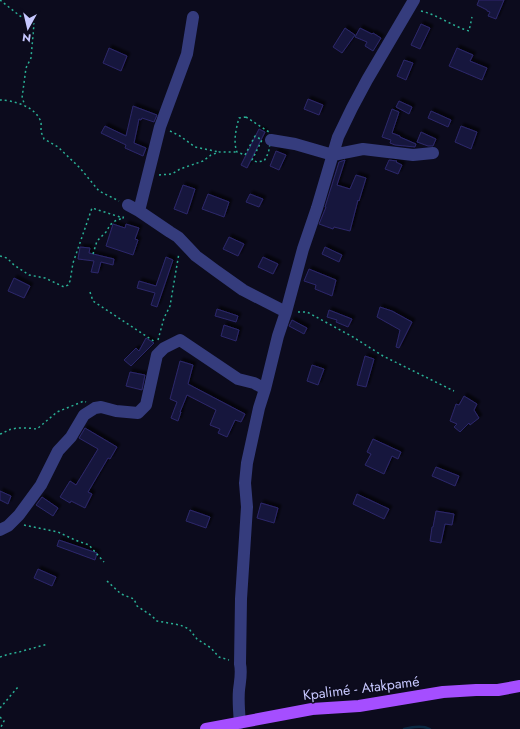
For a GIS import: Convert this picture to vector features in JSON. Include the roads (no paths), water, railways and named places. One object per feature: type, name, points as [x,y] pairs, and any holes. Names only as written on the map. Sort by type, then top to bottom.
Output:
[{"type":"main road","name":"Kpalimé - Atakpamé","points":[[206,729],[312,709],[359,706],[442,692],[498,690],[520,686]]},
{"type":"street","points":[[240,723],[238,709],[241,671],[241,599],[247,507],[245,483],[259,408],[303,248],[338,137],[352,108],[412,4]]},
{"type":"street","points":[[139,210],[160,127],[187,54],[193,17]]},
{"type":"street","points":[[271,140],[295,144],[333,155],[363,149],[413,155],[433,153]]},
{"type":"street","points":[[128,205],[139,210],[178,236],[196,256],[243,290],[286,312]]},
{"type":"street","points":[[4,528],[19,515],[40,485],[58,451],[71,437],[84,415],[94,408],[101,407],[116,411],[138,413],[146,405],[157,355],[164,348],[180,340],[238,379],[254,383],[265,390]]},
{"type":"waterway","points":[[404,729],[414,727],[430,729]]}]
